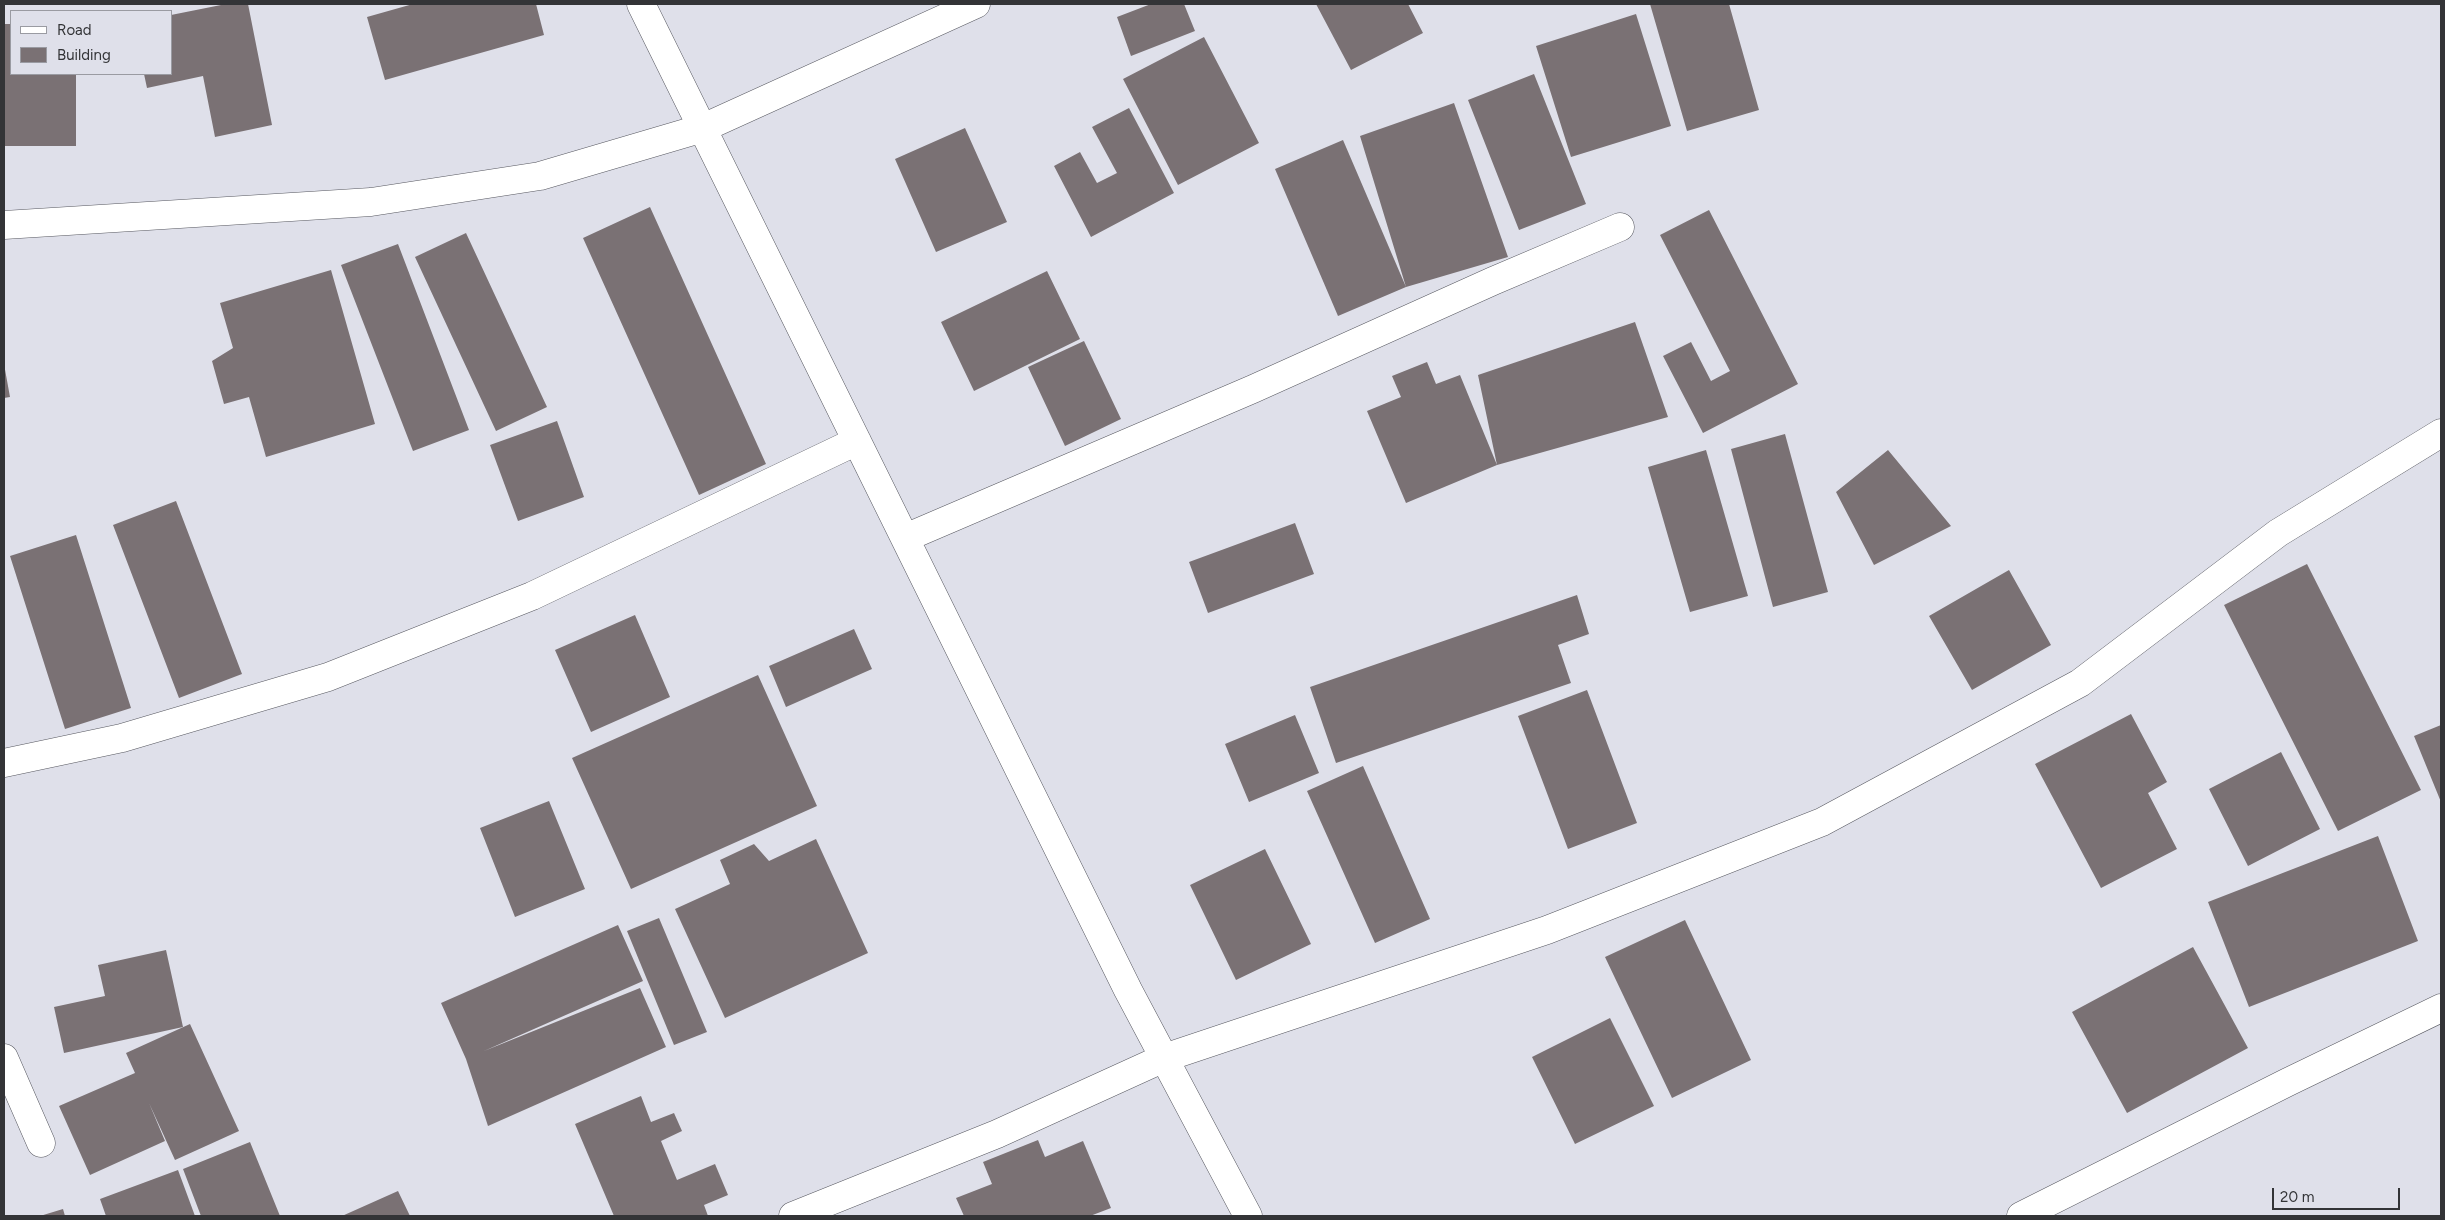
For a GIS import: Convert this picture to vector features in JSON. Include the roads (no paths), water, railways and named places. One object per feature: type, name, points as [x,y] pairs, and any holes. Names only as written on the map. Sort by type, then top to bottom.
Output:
[{"type":"street","points":[[641,4],[1164,1058],[1248,1216]]},
{"type":"street","points":[[4,225],[371,202],[540,176],[703,128],[976,4]]},
{"type":"street","points":[[905,538],[1244,393],[1493,281],[1620,227]]},
{"type":"street","points":[[793,1216],[997,1134],[1164,1058],[1547,930],[1822,822],[2080,683],[2278,533],[2441,433]]},
{"type":"street","points":[[4,763],[122,738],[328,677],[532,596],[857,441]]},
{"type":"street","points":[[2021,1216],[2288,1082],[2441,1008]]},
{"type":"street","points":[[4,1058],[42,1143]]}]
